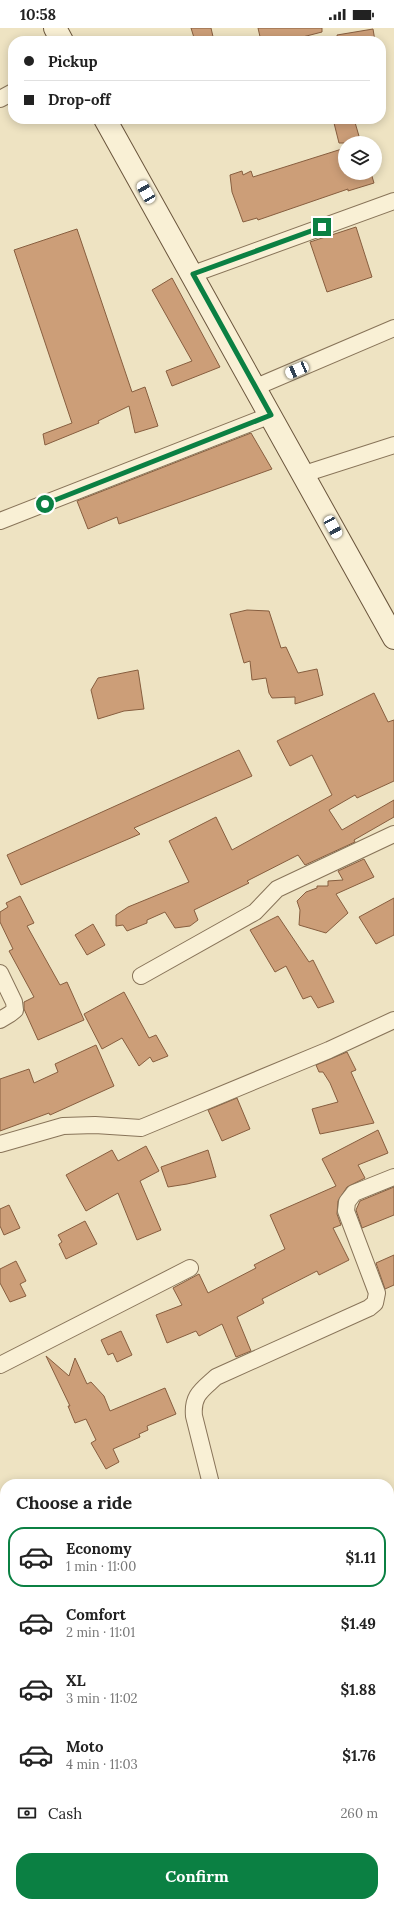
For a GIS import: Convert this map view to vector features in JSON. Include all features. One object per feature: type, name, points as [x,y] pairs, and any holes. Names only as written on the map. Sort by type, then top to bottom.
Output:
[{"type":"main road","points":[[108,124],[256,387],[394,638]]},
{"type":"street","points":[[193,274],[394,201]]},
{"type":"street","points":[[256,387],[394,328]]},
{"type":"street","points":[[0,521],[271,415]]},
{"type":"street","points":[[304,474],[394,445]]},
{"type":"street","points":[[141,976],[255,912],[277,889],[394,834]]},
{"type":"street","points":[[0,973],[14,1002],[14,1010],[0,1020]]},
{"type":"street","points":[[0,1144],[63,1126],[95,1125],[140,1128],[329,1050],[394,1020]]},
{"type":"street","points":[[210,1479],[194,1416],[193,1406],[197,1394],[216,1377],[375,1304],[377,1293],[346,1211],[347,1202],[354,1193],[394,1177]]},
{"type":"street","points":[[0,1365],[190,1268]]},
{"type":"building","points":[[191,28],[211,28],[213,36],[193,36]]},
{"type":"building","points":[[258,28],[322,28],[322,32],[306,36],[260,36]]},
{"type":"building","points":[[373,29],[374,36],[337,36]]},
{"type":"building","points":[[334,124],[355,124],[359,136],[338,136],[338,139]]},
{"type":"building","points":[[338,150],[338,180],[373,180],[374,183],[348,191],[348,189],[258,220],[257,218],[243,222],[232,192],[230,175],[242,171],[243,175],[251,171],[253,177]]},
{"type":"building","points":[[356,227],[372,277],[327,292],[310,242]]},
{"type":"building","points":[[77,229],[132,392],[145,387],[158,426],[135,433],[129,406],[98,421],[99,423],[45,445],[43,434],[72,423],[14,250]]},
{"type":"building","points":[[172,278],[220,367],[172,386],[166,371],[192,361],[152,290]]},
{"type":"building","points":[[251,433],[272,469],[119,524],[117,517],[88,529],[77,501]]},
{"type":"building","points":[[247,610],[269,611],[281,648],[286,647],[298,673],[317,669],[323,695],[295,704],[295,697],[272,698],[269,693],[266,678],[252,680],[250,661],[244,663],[230,614]]},
{"type":"building","points":[[138,670],[144,709],[124,711],[98,719],[91,690],[98,678]]},
{"type":"building","points":[[374,693],[388,722],[394,720],[394,781],[357,798],[355,795],[329,810],[342,830],[394,800],[394,817],[354,840],[355,842],[305,865],[298,855],[247,881],[249,883],[194,910],[198,920],[190,926],[175,928],[165,912],[147,920],[147,923],[127,931],[123,925],[116,926],[116,915],[128,907],[189,882],[169,841],[216,817],[232,850],[332,795],[312,755],[290,766],[277,741]]},
{"type":"building","points":[[239,750],[252,776],[134,828],[140,834],[21,885],[7,855]]},
{"type":"building","points":[[364,859],[374,877],[336,894],[348,913],[326,933],[299,925],[300,910],[297,901],[306,892],[317,888],[317,886],[328,886],[328,881],[343,880],[338,871]]},
{"type":"building","points":[[20,896],[34,923],[27,926],[60,985],[67,982],[84,1020],[38,1040],[24,1009],[24,1002],[34,997],[9,951],[13,949],[0,922],[0,912],[8,907],[6,903]]},
{"type":"building","points":[[394,898],[394,935],[376,944],[359,917]]},
{"type":"building","points":[[278,916],[309,962],[313,960],[334,1002],[318,1008],[311,996],[303,999],[286,966],[275,972],[250,930]]},
{"type":"building","points":[[93,924],[105,945],[87,955],[75,935]]},
{"type":"building","points":[[124,992],[149,1038],[156,1035],[168,1056],[153,1062],[150,1057],[139,1066],[122,1038],[102,1049],[84,1014]]},
{"type":"building","points":[[96,1045],[114,1086],[50,1115],[49,1113],[0,1131],[0,1079],[29,1069],[34,1083],[58,1072],[55,1064]]},
{"type":"building","points":[[347,1052],[356,1070],[351,1072],[374,1123],[320,1134],[312,1109],[338,1102],[330,1083],[323,1072],[319,1072],[316,1065]]},
{"type":"building","points":[[237,1098],[250,1129],[222,1141],[208,1110]]},
{"type":"building","points":[[378,1130],[388,1153],[358,1165],[365,1178],[347,1187],[338,1201],[337,1214],[341,1225],[333,1228],[349,1260],[319,1275],[317,1271],[262,1299],[264,1303],[237,1317],[251,1351],[236,1357],[222,1324],[199,1336],[196,1331],[167,1343],[156,1315],[182,1305],[173,1288],[199,1274],[208,1293],[256,1268],[254,1265],[285,1249],[270,1215],[336,1186],[322,1159]]},
{"type":"building","points":[[146,1146],[159,1171],[140,1181],[161,1230],[137,1240],[118,1193],[86,1211],[66,1175],[112,1150],[118,1161]]},
{"type":"building","points":[[208,1150],[216,1177],[168,1187],[161,1167]]},
{"type":"building","points":[[394,1187],[394,1215],[362,1228],[356,1210],[360,1201]]},
{"type":"building","points":[[9,1205],[20,1228],[4,1235],[0,1226],[0,1209]]},
{"type":"building","points":[[85,1221],[97,1244],[66,1259],[59,1244],[62,1242],[58,1235]]},
{"type":"building","points":[[394,1255],[394,1285],[385,1289],[376,1263]]},
{"type":"building","points":[[16,1261],[26,1281],[20,1284],[26,1296],[10,1302],[0,1283],[0,1269]]},
{"type":"building","points":[[121,1331],[132,1355],[117,1362],[113,1353],[108,1355],[101,1340]]},
{"type":"building","points":[[46,1356],[69,1376],[75,1358],[87,1384],[91,1382],[104,1396],[110,1411],[165,1388],[176,1414],[147,1426],[148,1430],[139,1434],[140,1437],[113,1449],[119,1462],[106,1469],[91,1443],[96,1440],[86,1419],[75,1423],[68,1406],[70,1406]]},
{"type":"route","points":[[45,504],[271,415],[193,274],[322,227]]}]
